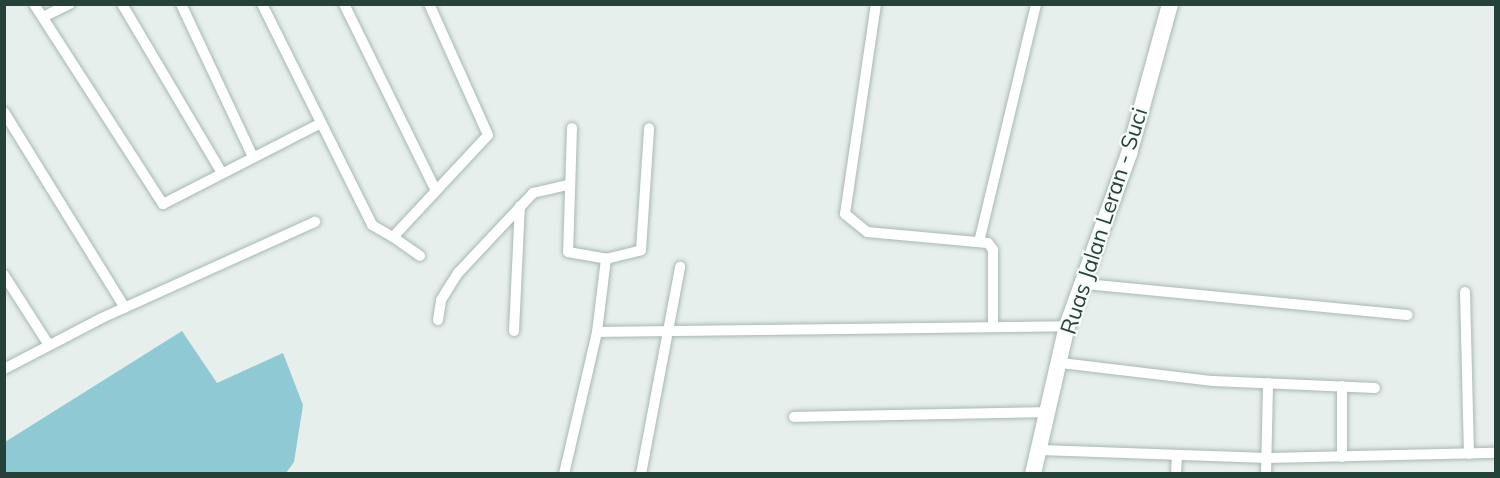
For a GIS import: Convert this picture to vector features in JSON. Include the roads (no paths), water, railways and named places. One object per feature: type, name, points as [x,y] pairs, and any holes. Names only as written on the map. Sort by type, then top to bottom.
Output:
[{"type":"main road","name":"Ruas Jalan Leran - Suci","points":[[1033,474],[1061,363],[1067,326],[1085,284],[1170,4]]},
{"type":"street","points":[[34,4],[156,201],[169,203],[222,173],[321,123]]},
{"type":"street","points":[[43,17],[70,4]]},
{"type":"street","points":[[122,4],[222,173]]},
{"type":"street","points":[[187,4],[181,5],[253,157]]},
{"type":"street","points":[[262,4],[372,225],[420,256]]},
{"type":"street","points":[[344,4],[434,187]]},
{"type":"street","points":[[393,237],[434,187],[488,135],[429,4]]},
{"type":"street","points":[[876,4],[845,214],[867,232],[979,242],[993,250],[993,327]]},
{"type":"street","points":[[979,242],[1036,4]]},
{"type":"street","points":[[4,112],[125,308]]},
{"type":"street","points":[[572,128],[568,252],[606,258],[641,250],[649,128]]},
{"type":"street","points":[[438,320],[441,300],[458,273],[520,206],[547,186],[569,185]]},
{"type":"street","points":[[514,331],[520,206]]},
{"type":"street","points":[[4,369],[125,308],[315,222]]},
{"type":"street","points":[[564,474],[597,332],[606,258]]},
{"type":"street","points":[[641,474],[680,267]]},
{"type":"street","points":[[4,275],[49,345]]},
{"type":"street","points":[[1085,284],[1408,315]]},
{"type":"street","points":[[1465,292],[1469,453]]},
{"type":"street","points":[[597,332],[668,333],[1067,326]]},
{"type":"street","points":[[1061,363],[1268,383],[1375,388]]},
{"type":"street","points":[[1266,474],[1268,383]]},
{"type":"street","points":[[1342,386],[1342,457]]},
{"type":"street","points":[[794,417],[1047,412]]},
{"type":"street","points":[[1040,450],[1268,458],[1496,453]]},
{"type":"street","points":[[1176,474],[1177,456]]},
{"type":"water","points":[[182,331],[217,383],[283,353],[303,405],[294,462],[286,473],[5,473],[5,442]]}]
